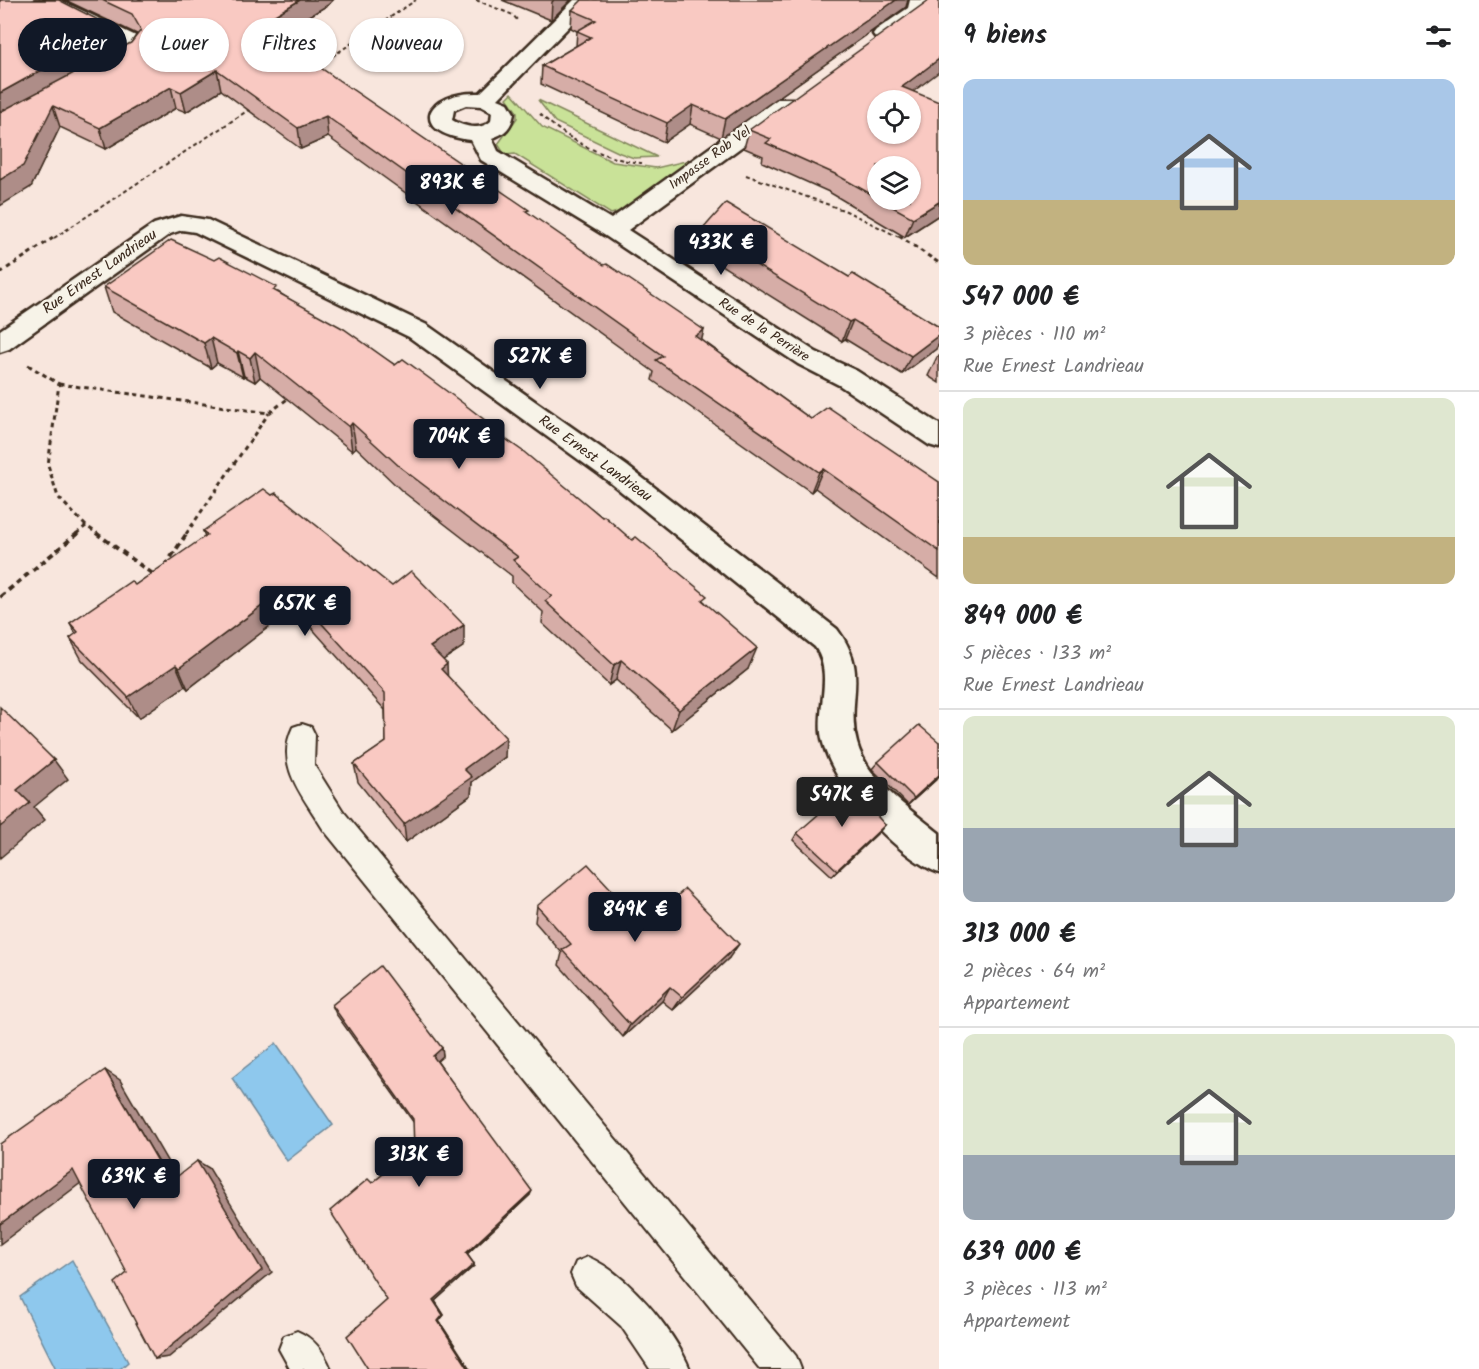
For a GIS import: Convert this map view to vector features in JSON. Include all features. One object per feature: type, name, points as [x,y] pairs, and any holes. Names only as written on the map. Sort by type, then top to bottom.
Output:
[{"type":"street","points":[[45,0],[129,40],[134,49],[128,58],[84,82]]},
{"type":"street","points":[[485,100],[585,0]]},
{"type":"street","points":[[867,46],[915,12],[921,5],[920,0]]},
{"type":"street","name":"Impasse Rob Vel","points":[[612,230],[801,93]]},
{"type":"street","points":[[485,100],[500,108],[504,118],[496,128],[479,134],[467,134],[447,128],[439,117],[446,105],[454,101],[485,100]]},
{"type":"street","name":"Rue de la Perrière","points":[[479,134],[489,155],[612,230],[807,358],[848,378],[939,438]]},
{"type":"street","name":"Rue Ernest Landrieau","points":[[10,351],[162,229],[181,222],[200,225],[400,321],[617,473],[826,638],[835,647],[839,661],[840,744],[853,771],[870,796],[939,856]]},
{"type":"lane","points":[[302,735],[300,767],[333,820],[783,1369]]},
{"type":"lane","points":[[588,1274],[633,1314],[672,1369]]},
{"type":"path","points":[[306,73],[416,0]]},
{"type":"path","points":[[0,273],[257,105]]},
{"type":"path","points":[[10,351],[59,384],[269,413]]},
{"type":"path","points":[[59,384],[48,465],[58,497],[86,526],[157,577]]},
{"type":"path","points":[[164,567],[269,413],[297,391]]},
{"type":"path","points":[[0,597],[86,526]]},
{"type":"green space","points":[[512,93],[542,127],[613,162],[656,168],[690,160],[695,162],[627,209],[611,214],[515,154],[505,155],[498,144],[517,118],[517,112],[507,98]]},
{"type":"green space","points":[[538,100],[657,157],[634,158],[555,122]]},
{"type":"water","points":[[276,1043],[333,1125],[287,1161],[232,1078]]},
{"type":"water","points":[[72,1260],[128,1362],[120,1369],[56,1369],[20,1297]]},
{"type":"building","points":[[0,0],[59,0],[94,18],[18,18],[18,72],[38,72],[0,93]]},
{"type":"building","points":[[102,0],[300,0],[270,18],[241,18],[241,72],[327,72],[529,210],[526,211],[604,265],[607,264],[704,330],[695,336],[811,419],[828,407],[939,482],[939,551],[823,469],[819,472],[656,360],[663,356],[326,116],[298,128],[220,72],[229,72],[229,18],[139,18],[139,26],[132,14]]},
{"type":"building","points":[[582,0],[896,0],[725,119],[693,105],[667,123],[542,66],[591,37],[577,31],[596,20],[572,10]]},
{"type":"building","points":[[929,0],[939,0],[939,59],[902,87],[909,90],[867,90],[867,144],[921,144],[921,95],[939,102],[939,202],[913,218],[898,210],[921,210],[921,156],[867,156],[867,192],[835,174],[766,143],[771,139],[749,130]]},
{"type":"building","points":[[139,33],[139,72],[214,72],[181,92],[171,87],[100,128],[53,106],[23,166],[0,180],[0,112],[76,72],[127,72],[127,45]]},
{"type":"building","points":[[726,203],[849,277],[853,274],[939,327],[939,335],[911,356],[853,320],[849,322],[701,231]]},
{"type":"building","points":[[171,240],[214,260],[219,257],[277,287],[273,290],[344,329],[395,365],[403,359],[486,421],[483,423],[524,452],[632,540],[636,537],[707,596],[702,600],[757,648],[679,710],[621,660],[614,665],[545,601],[552,596],[513,560],[518,557],[400,467],[352,423],[349,427],[255,352],[250,358],[211,338],[204,343],[104,287]]},
{"type":"building","points":[[264,489],[272,495],[276,493],[392,586],[411,571],[464,625],[430,647],[447,664],[441,669],[506,738],[464,769],[472,777],[404,824],[354,764],[386,742],[385,693],[294,593],[284,600],[278,594],[179,668],[176,665],[128,697],[70,638],[78,632],[70,623],[131,581],[135,585],[207,535],[203,531]]},
{"type":"building","points":[[0,707],[54,760],[17,790],[30,803],[0,827]]},
{"type":"building","points":[[919,725],[939,742],[939,775],[914,798],[878,762]]},
{"type":"building","points":[[851,786],[885,825],[837,870],[797,833]]},
{"type":"building","points":[[588,864],[644,925],[685,889],[739,944],[682,997],[670,987],[630,1025],[562,950],[571,944],[537,906]]},
{"type":"building","points":[[380,966],[442,1048],[433,1056],[532,1191],[466,1253],[474,1264],[433,1300],[443,1315],[438,1321],[469,1369],[368,1369],[347,1336],[387,1300],[330,1211],[368,1179],[372,1183],[414,1149],[413,1119],[332,1005]]},
{"type":"building","points":[[105,1070],[170,1182],[197,1161],[262,1270],[155,1359],[115,1283],[127,1273],[73,1170],[0,1224],[0,1144]]}]
